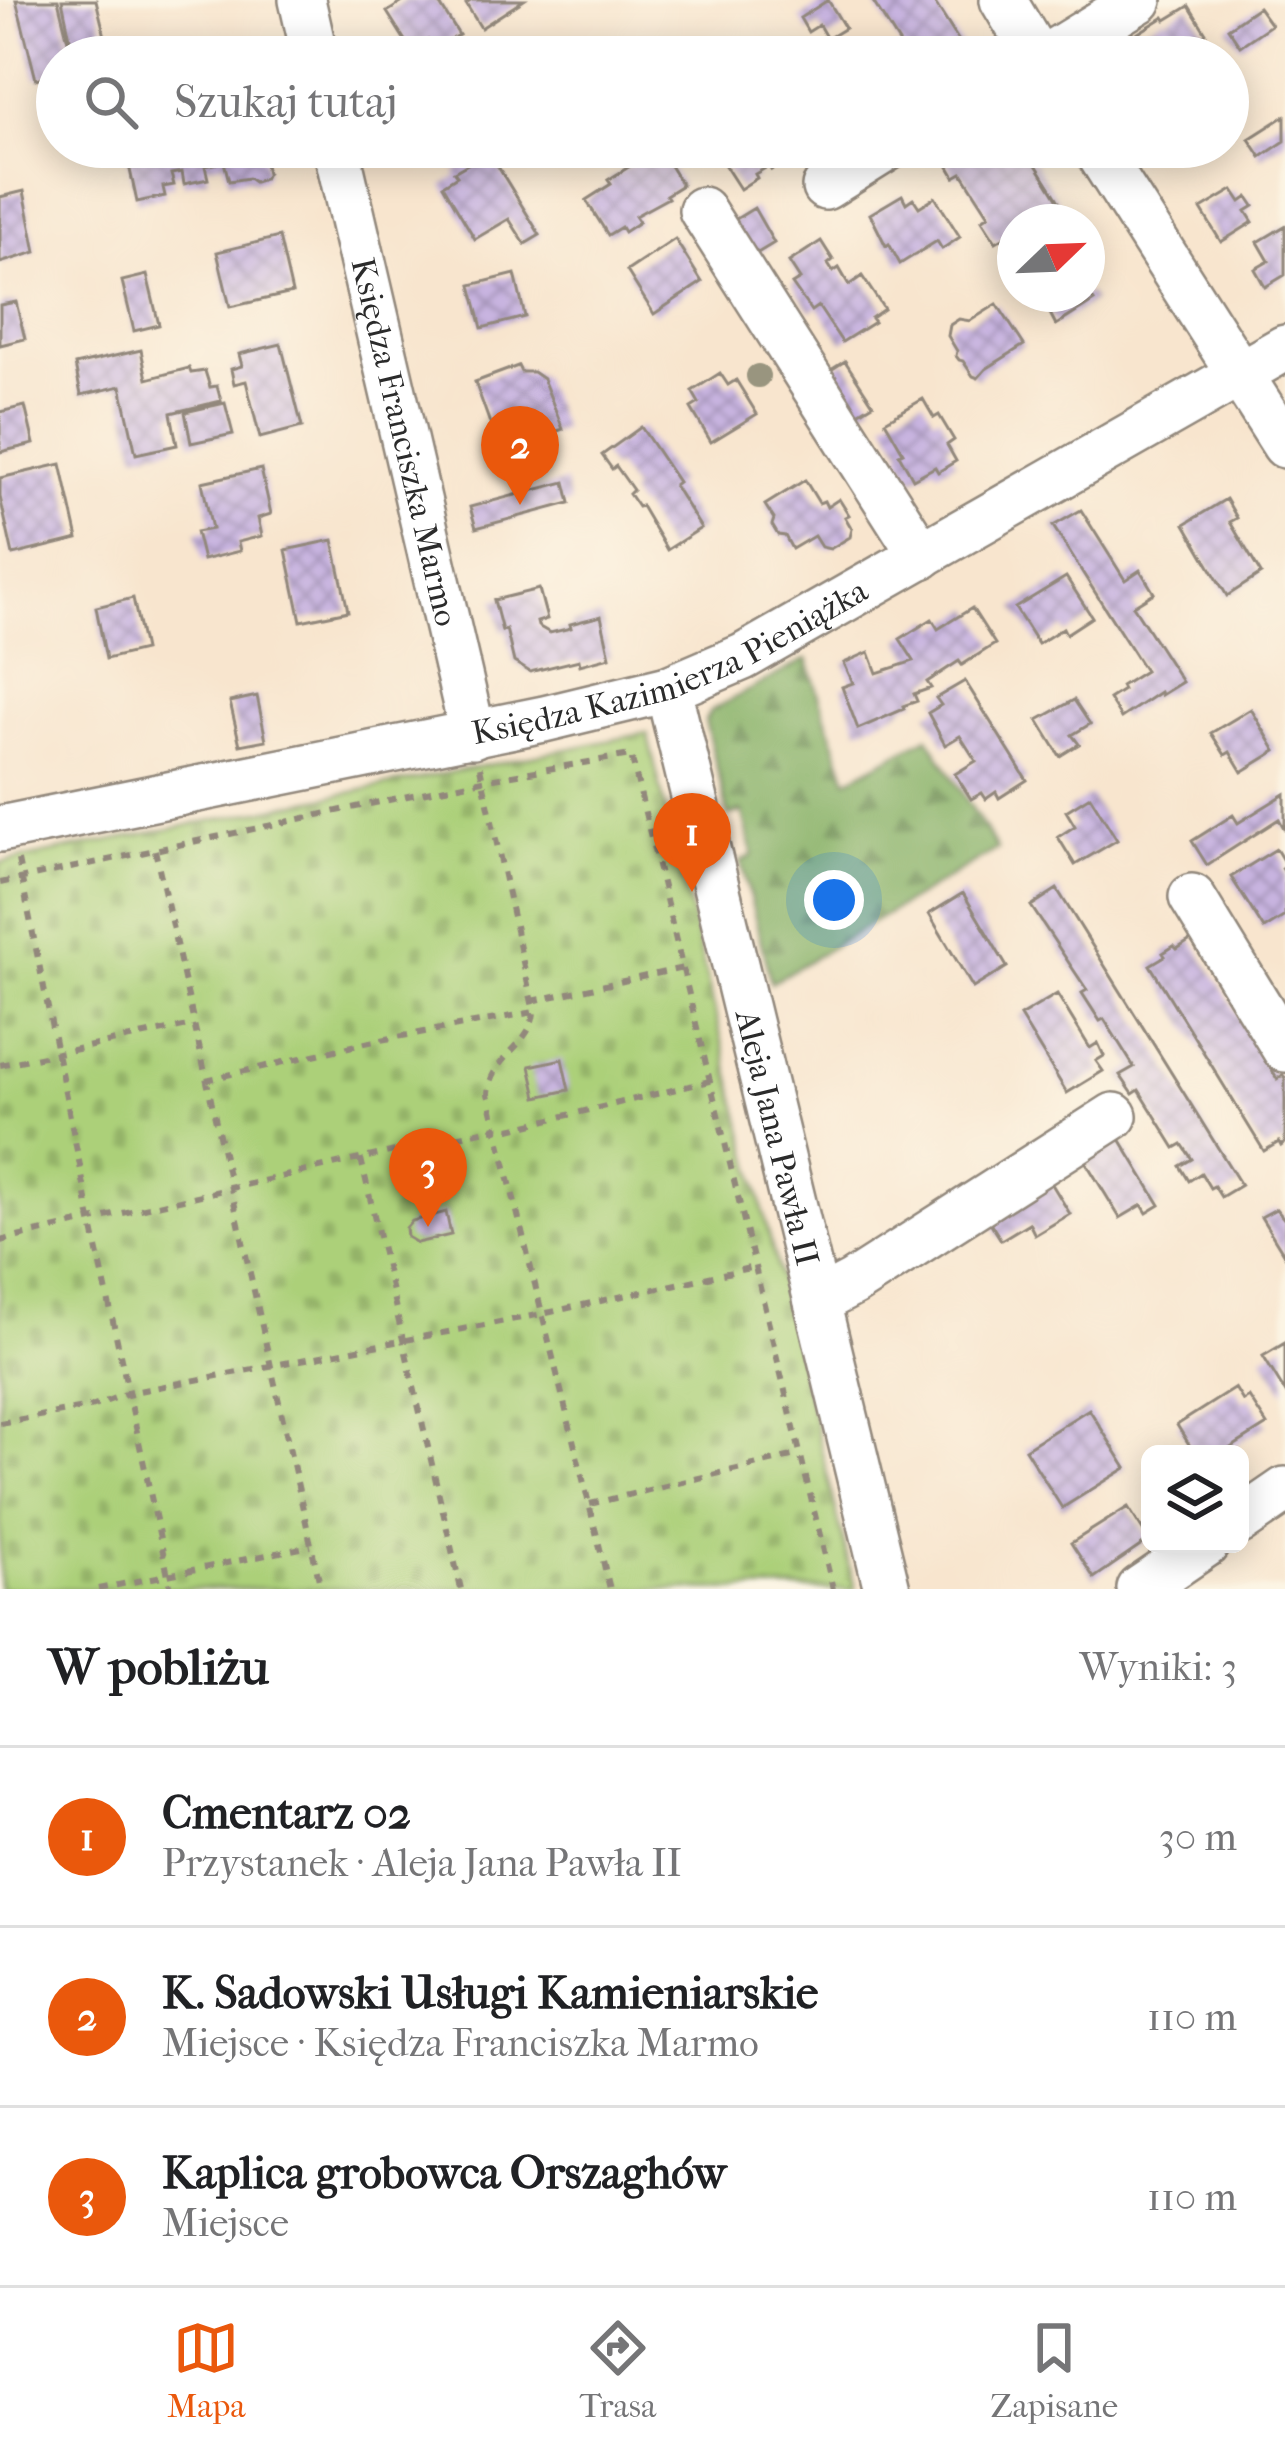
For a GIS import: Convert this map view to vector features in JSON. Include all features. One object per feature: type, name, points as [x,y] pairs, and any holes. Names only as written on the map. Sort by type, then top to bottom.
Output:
[{"type":"street","points":[[302,0],[310,36]]},
{"type":"street","points":[[1003,0],[1028,36]]},
{"type":"street","points":[[1078,36],[1139,0]]},
{"type":"street","name":"Księdza Franciszka Marmo","points":[[341,168],[477,751]]},
{"type":"street","points":[[825,187],[855,168]]},
{"type":"street","points":[[1108,168],[1285,445]]},
{"type":"street","points":[[702,211],[922,556]]},
{"type":"street","name":"Księdza Kazimierza Pieniążka","points":[[6,824],[477,751],[668,688],[743,657],[1285,348]]},
{"type":"street","name":"Aleja Jana Pawła II","points":[[668,688],[887,1589]]},
{"type":"street","points":[[1192,897],[1279,1026]]},
{"type":"street","points":[[818,1302],[1114,1117]]},
{"type":"street","points":[[1249,1514],[1285,1490]]},
{"type":"street","points":[[1140,1589],[1193,1553]]},
{"type":"path","points":[[477,751],[534,1012],[533,1027],[493,1070],[488,1083],[495,1128],[610,1589]]},
{"type":"path","points":[[0,883],[483,780],[631,755],[833,1589]]},
{"type":"path","points":[[6,824],[171,1589]]},
{"type":"path","points":[[155,850],[321,1589]]},
{"type":"path","points":[[532,1001],[682,968]]},
{"type":"path","points":[[206,1080],[370,1042],[534,1012]]},
{"type":"path","points":[[0,1065],[194,1024]]},
{"type":"path","points":[[0,1240],[710,1081]]},
{"type":"path","points":[[361,1159],[461,1589]]},
{"type":"path","points":[[0,1423],[755,1267]]},
{"type":"path","points":[[590,1504],[800,1454]]},
{"type":"path","points":[[98,1589],[311,1546]]},
{"type":"green space","points":[[807,659],[847,780],[928,737],[997,849],[771,983],[741,861],[753,855],[742,811],[729,816],[705,721],[710,711]]},
{"type":"green space","points":[[647,733],[855,1589],[0,1589],[0,863]]},
{"type":"building","points":[[16,0],[58,0],[67,36],[36,36],[36,79]]},
{"type":"building","points":[[62,0],[96,0],[105,36],[70,36]]},
{"type":"building","points":[[406,0],[437,0],[459,35],[402,36],[387,12]]},
{"type":"building","points":[[524,0],[481,28],[466,4]]},
{"type":"building","points":[[828,0],[845,28],[825,36],[819,25],[808,32],[800,18]]},
{"type":"building","points":[[872,0],[933,0],[956,36],[895,36]]},
{"type":"building","points":[[1189,6],[1206,33],[1133,36]]},
{"type":"building","points":[[1258,7],[1271,25],[1249,40],[1249,36],[1233,36],[1228,28]]},
{"type":"building","points":[[1285,116],[1285,141],[1261,157],[1249,139]]},
{"type":"building","points":[[130,168],[205,168],[208,179],[184,184],[182,172],[171,174],[174,185],[163,187],[165,196],[137,202]]},
{"type":"building","points":[[226,168],[266,168],[264,179],[229,181]]},
{"type":"building","points":[[499,168],[540,235],[525,244],[509,219],[475,239],[443,185],[457,176],[454,172]]},
{"type":"building","points":[[627,168],[672,168],[682,185],[635,216],[639,222],[608,235],[586,200],[611,184],[608,180]]},
{"type":"building","points":[[726,168],[766,168],[755,174],[757,178],[740,189]]},
{"type":"building","points":[[950,168],[1038,168],[1060,203],[997,204],[996,242],[982,220],[989,215],[962,173],[955,177]]},
{"type":"building","points":[[1233,190],[1241,202],[1248,197],[1254,206],[1246,211],[1253,222],[1221,242],[1201,209]]},
{"type":"building","points":[[24,191],[36,252],[0,263],[0,197]]},
{"type":"building","points":[[902,195],[906,203],[913,198],[919,207],[935,197],[960,237],[942,249],[937,241],[900,264],[870,214]]},
{"type":"building","points":[[754,208],[774,243],[751,257],[728,224]]},
{"type":"building","points":[[1285,226],[1285,275],[1265,287],[1255,269],[1269,261],[1258,242]]},
{"type":"building","points":[[279,237],[292,293],[230,307],[217,252]]},
{"type":"building","points":[[675,239],[702,282],[654,314],[627,271]]},
{"type":"building","points":[[821,241],[833,260],[828,264],[833,272],[839,268],[849,285],[862,276],[884,309],[871,318],[874,322],[842,342],[818,306],[811,311],[792,284],[800,279],[789,262]]},
{"type":"building","points":[[515,274],[525,317],[482,328],[471,285]]},
{"type":"building","points":[[147,275],[159,325],[134,331],[122,281]]},
{"type":"building","points":[[16,302],[25,339],[0,345],[0,305]]},
{"type":"building","points":[[997,304],[997,312],[1002,312],[1024,345],[978,378],[973,376],[956,356],[948,336],[950,325],[959,319],[970,321]]},
{"type":"building","points":[[1049,312],[1077,312],[1056,325]]},
{"type":"building","points":[[281,344],[302,427],[260,438],[246,381],[234,384],[231,369],[242,366],[239,354]]},
{"type":"building","points":[[141,350],[147,379],[189,368],[191,373],[205,371],[221,401],[171,413],[177,445],[136,454],[121,386],[81,395],[75,365]]},
{"type":"building","points":[[845,361],[873,404],[850,418],[823,375]]},
{"type":"building","points":[[518,366],[521,372],[533,372],[543,379],[563,429],[500,451],[475,382]]},
{"type":"building","points":[[720,373],[728,385],[736,380],[757,414],[711,442],[691,408],[699,403],[692,391]]},
{"type":"building","points":[[923,399],[954,440],[947,445],[956,461],[913,479],[885,421]]},
{"type":"building","points":[[225,403],[233,434],[191,443],[185,412]]},
{"type":"building","points":[[25,406],[34,444],[0,452],[0,412]]},
{"type":"building","points":[[641,427],[678,482],[674,485],[701,528],[667,550],[629,494],[633,490],[602,455]]},
{"type":"building","points":[[61,464],[78,539],[13,555],[0,478]]},
{"type":"building","points":[[261,469],[271,514],[258,518],[262,536],[238,542],[240,551],[203,560],[196,532],[212,529],[202,482]]},
{"type":"building","points":[[805,480],[819,503],[824,501],[827,507],[839,499],[849,515],[845,517],[852,529],[850,537],[830,549],[821,547],[814,536],[792,549],[772,525],[774,519],[765,505]]},
{"type":"building","points":[[565,482],[570,503],[476,528],[470,507]]},
{"type":"building","points":[[1226,499],[1237,518],[1230,522],[1261,574],[1227,596],[1185,524]]},
{"type":"building","points":[[1081,510],[1125,580],[1140,570],[1154,593],[1133,606],[1182,682],[1121,718],[1109,699],[1145,671],[1053,526]]},
{"type":"building","points":[[333,540],[348,611],[301,621],[286,550]]},
{"type":"building","points":[[1066,577],[1092,617],[1038,644],[1015,608]]},
{"type":"building","points":[[539,589],[547,619],[537,622],[538,626],[550,633],[601,616],[610,657],[530,672],[514,662],[494,600]]},
{"type":"building","points":[[133,598],[144,650],[106,659],[96,607]]},
{"type":"building","points":[[972,608],[995,644],[927,682],[931,688],[914,694],[917,701],[858,729],[842,687],[853,683],[844,663],[869,652],[877,673],[914,661],[900,639],[932,619],[938,629]]},
{"type":"building","points":[[965,681],[1027,780],[999,798],[996,792],[986,799],[982,793],[971,799],[955,774],[976,761],[960,736],[945,745],[928,713],[941,705],[936,698]]},
{"type":"building","points":[[257,696],[266,740],[240,745],[230,702]]},
{"type":"building","points":[[1074,700],[1090,724],[1072,735],[1079,744],[1060,756],[1038,720]]},
{"type":"building","points":[[1251,709],[1276,751],[1242,772],[1211,733]]},
{"type":"building","points":[[1285,794],[1285,830],[1279,819],[1207,865],[1192,841],[1233,815],[1238,823]]},
{"type":"building","points":[[1090,796],[1117,840],[1075,865],[1058,837],[1075,826],[1066,811]]},
{"type":"building","points":[[1276,849],[1285,864],[1285,916],[1264,929],[1231,877]]},
{"type":"building","points":[[1057,889],[1241,1185],[1221,1197],[1201,1173],[1189,1181],[1180,1166],[1192,1159],[1182,1144],[1175,1148],[1139,1090],[1133,1094],[1120,1075],[1134,1067],[1082,993],[1087,990],[1031,906]]},
{"type":"building","points":[[963,893],[1007,967],[973,988],[929,914]]},
{"type":"building","points":[[1192,939],[1277,1079],[1285,1078],[1285,1143],[1281,1146],[1279,1142],[1264,1151],[1150,965]]},
{"type":"building","points":[[1057,994],[1090,1048],[1098,1043],[1104,1056],[1096,1061],[1103,1071],[1067,1093],[1020,1016]]},
{"type":"building","points":[[562,1059],[569,1090],[537,1097],[530,1066]]},
{"type":"building","points":[[1114,1129],[1160,1205],[1147,1213],[1142,1205],[1120,1218],[1079,1151]]},
{"type":"building","points":[[1050,1181],[1070,1214],[1035,1235],[1029,1223],[1001,1240],[988,1219]]},
{"type":"building","points":[[1276,1209],[1285,1220],[1285,1256],[1261,1217]]},
{"type":"building","points":[[446,1212],[451,1235],[417,1243],[407,1237],[406,1228],[412,1221]]},
{"type":"building","points":[[1285,1343],[1285,1392],[1263,1356]]},
{"type":"building","points":[[1235,1388],[1243,1401],[1249,1397],[1267,1425],[1235,1445],[1189,1445],[1177,1425]]},
{"type":"building","points":[[1089,1409],[1126,1468],[1062,1508],[1025,1449]]},
{"type":"building","points":[[1128,1507],[1141,1527],[1141,1546],[1094,1578],[1071,1543]]},
{"type":"place","name":"K. Sadowski Usługi Kamieniarskie","points":[[520,505]]},
{"type":"place","name":"Cmentarz 02","points":[[692,892]]},
{"type":"place","name":"Kaplica grobowca Orszaghów","points":[[428,1227]]}]
